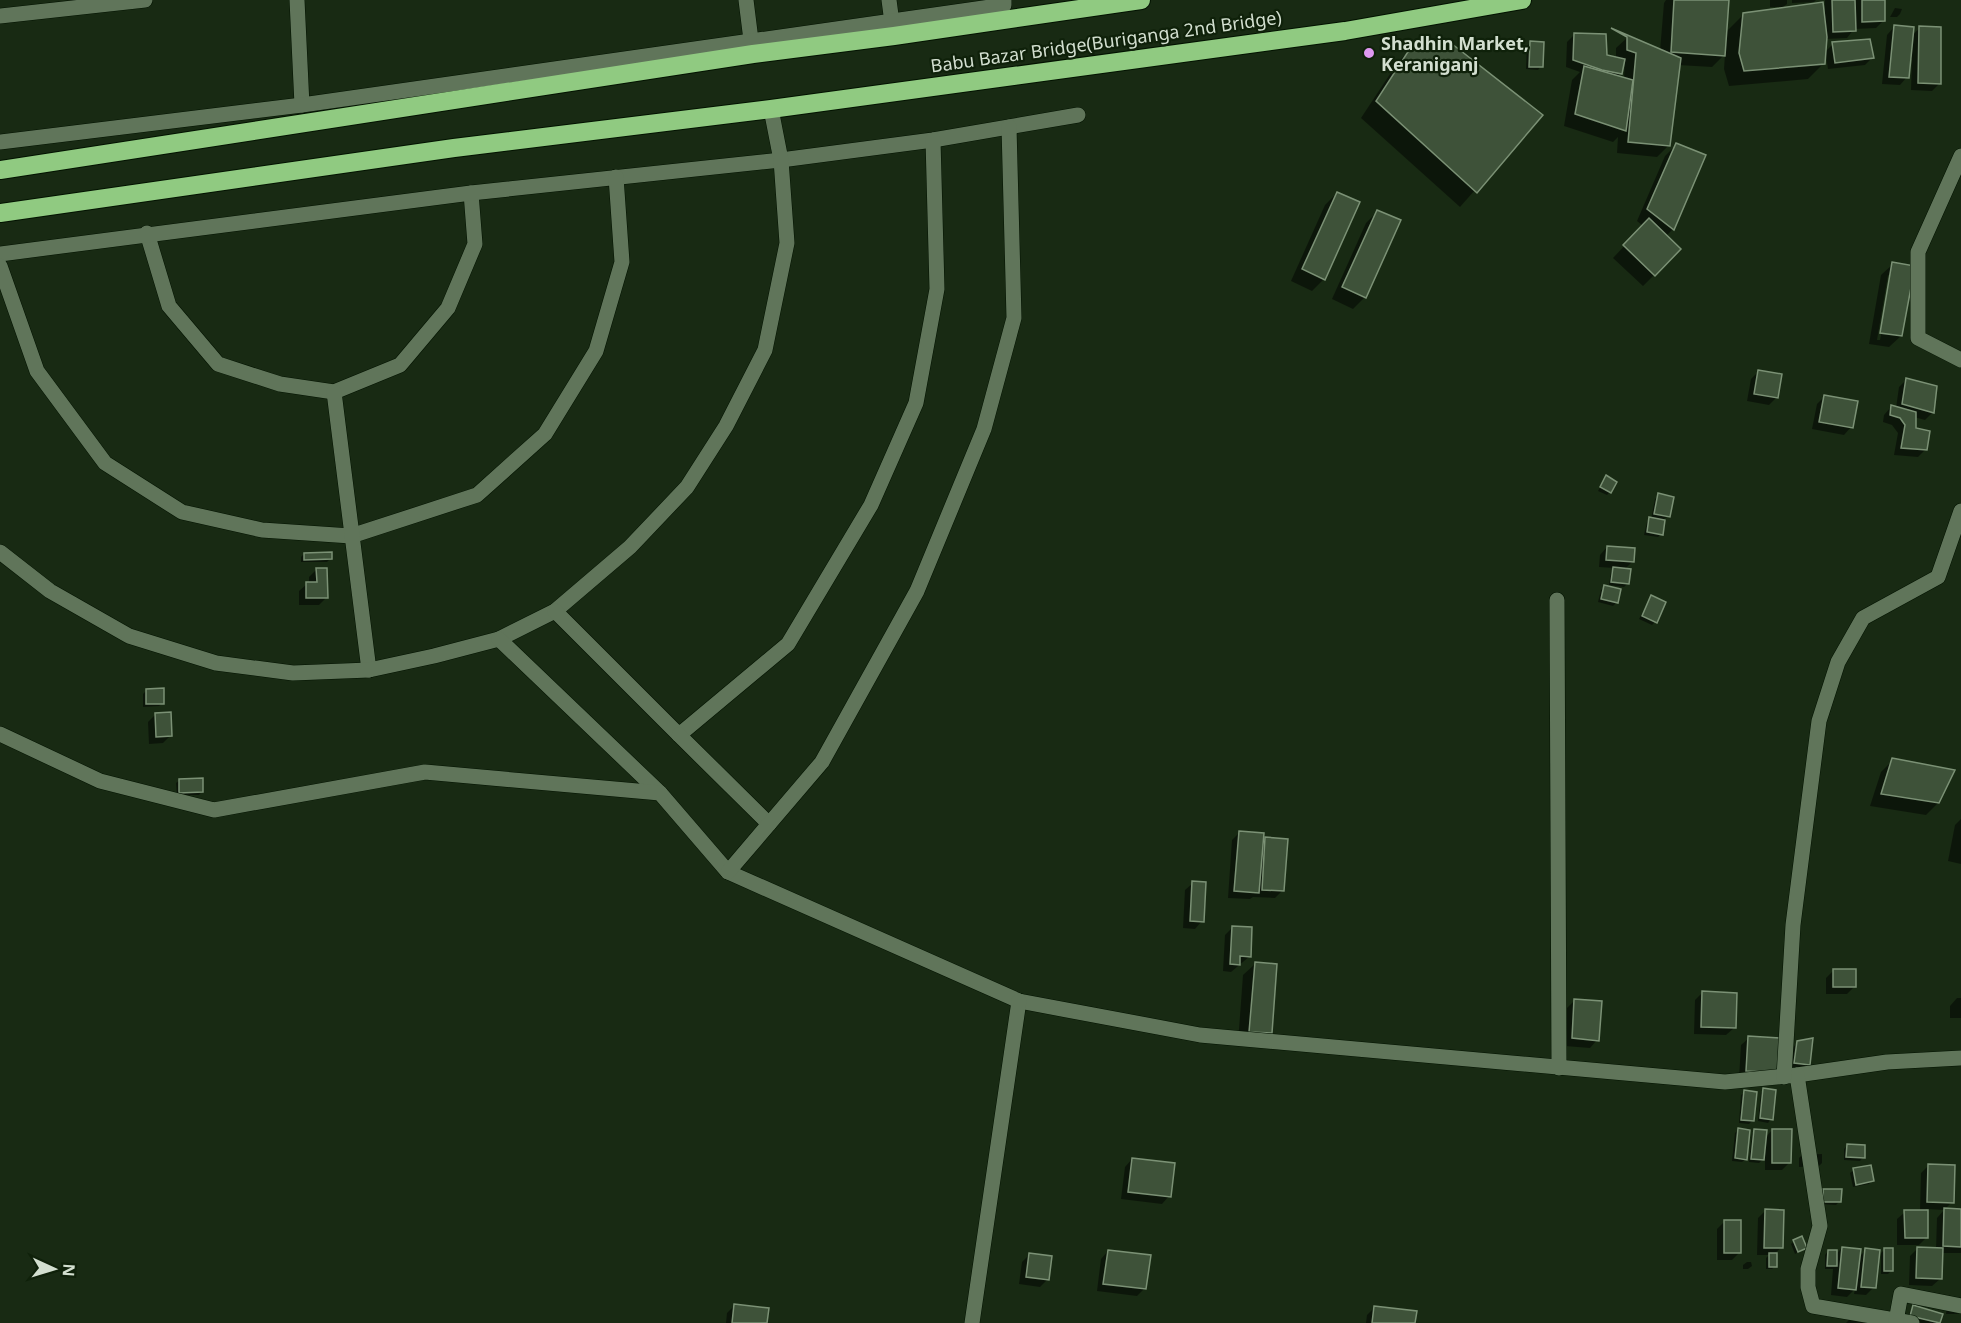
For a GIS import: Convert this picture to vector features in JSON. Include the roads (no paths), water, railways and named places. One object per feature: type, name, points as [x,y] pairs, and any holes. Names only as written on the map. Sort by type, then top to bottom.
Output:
[{"type":"highway","points":[[0,170],[752,47],[1141,0]]},
{"type":"highway","name":"Babu Bazar Bridge(Buriganga 2nd Bridge)","points":[[0,213],[454,148],[771,109],[1345,31],[1522,0]]},
{"type":"street","points":[[0,16],[145,0]]},
{"type":"street","points":[[297,0],[302,105]]},
{"type":"street","points":[[0,142],[752,47],[746,0]]},
{"type":"street","points":[[889,0],[893,29],[1004,5],[1004,0]]},
{"type":"street","points":[[0,552],[50,591],[129,636],[216,663],[293,673],[369,670],[499,639],[555,611],[630,547],[687,487],[726,426],[765,350],[787,243],[781,160],[771,109]]},
{"type":"street","points":[[0,254],[471,192],[781,160],[933,140],[1078,115]]},
{"type":"street","points":[[728,872],[822,762],[917,591],[984,429],[1014,318],[1009,127]]},
{"type":"street","points":[[679,735],[788,644],[872,506],[916,403],[937,289],[933,140]]},
{"type":"street","points":[[1961,156],[1918,252],[1918,338],[1961,360]]},
{"type":"street","points":[[0,266],[37,371],[105,463],[182,512],[262,530],[351,536],[477,495],[545,434],[596,351],[622,262],[616,177]]},
{"type":"street","points":[[147,234],[169,306],[218,364],[280,384],[334,392],[400,365],[448,308],[475,244],[471,192]]},
{"type":"street","points":[[334,392],[369,670]]},
{"type":"street","points":[[1912,1323],[1813,1306],[1808,1287],[1808,1269],[1820,1226],[1791,1076],[1793,925],[1820,721],[1838,662],[1863,618],[1938,577],[1961,511]]},
{"type":"street","points":[[1557,600],[1559,1068]]},
{"type":"street","points":[[555,611],[769,824]]},
{"type":"street","points":[[499,639],[660,793],[728,872],[1019,1001],[1200,1035],[1725,1082],[1791,1076],[1887,1062],[1961,1058]]},
{"type":"street","points":[[0,734],[100,781],[214,810],[425,772],[660,793]]},
{"type":"street","points":[[972,1323],[1019,1001]]},
{"type":"street","points":[[1896,1321],[1901,1294],[1961,1306]]},
{"type":"place","name":"Shadhin Market, Keraniganj","points":[[1369,53]]}]
